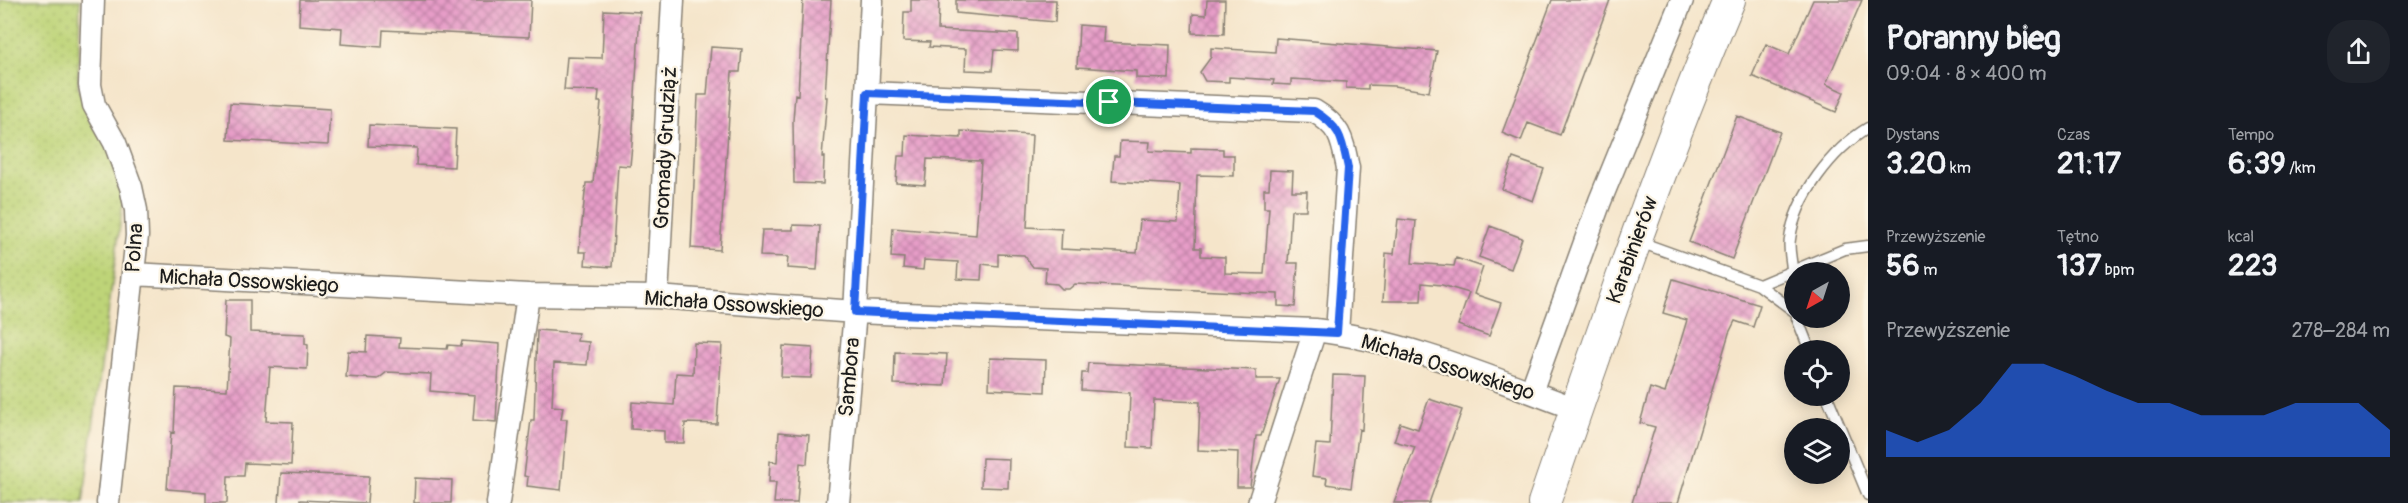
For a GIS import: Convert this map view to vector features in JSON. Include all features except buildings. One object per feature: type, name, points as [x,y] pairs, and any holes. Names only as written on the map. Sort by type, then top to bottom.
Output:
[{"type":"main road","name":"Karabinierów","points":[[1544,503],[1634,240],[1694,81],[1729,0]]},
{"type":"street","name":"Polna","points":[[93,0],[90,85],[94,105],[115,143],[134,198],[137,236],[108,503]]},
{"type":"street","name":"Gromady Grudziąż","points":[[657,297],[673,0]]},
{"type":"street","name":"Sambora","points":[[838,503],[855,312],[872,0]]},
{"type":"street","points":[[1531,392],[1600,201],[1682,0]]},
{"type":"street","points":[[867,93],[1314,111],[1332,121],[1343,143],[1348,168],[1326,332],[1259,503]]},
{"type":"street","name":"Michała Ossowskiego","points":[[132,274],[528,296],[657,297],[855,312],[1326,332],[1420,353],[1576,409]]},
{"type":"street","points":[[498,503],[528,296]]},
{"type":"lane","points":[[1791,262],[1790,239],[1799,208],[1820,170],[1857,135],[1868,128]]},
{"type":"lane","points":[[1634,240],[1759,285],[1784,304]]},
{"type":"lane","points":[[1814,262],[1845,249],[1868,246]]},
{"type":"lane","points":[[1759,285],[1784,274]]},
{"type":"lane","points":[[1831,406],[1868,495]]},
{"type":"green space","points":[[0,0],[80,0],[78,88],[91,122],[109,147],[123,202],[83,503],[0,503]]},
{"type":"route","points":[[867,93],[1109,102],[1314,111],[1332,121],[1343,143],[1348,168],[1337,333],[1315,330],[855,312],[867,93]]}]
